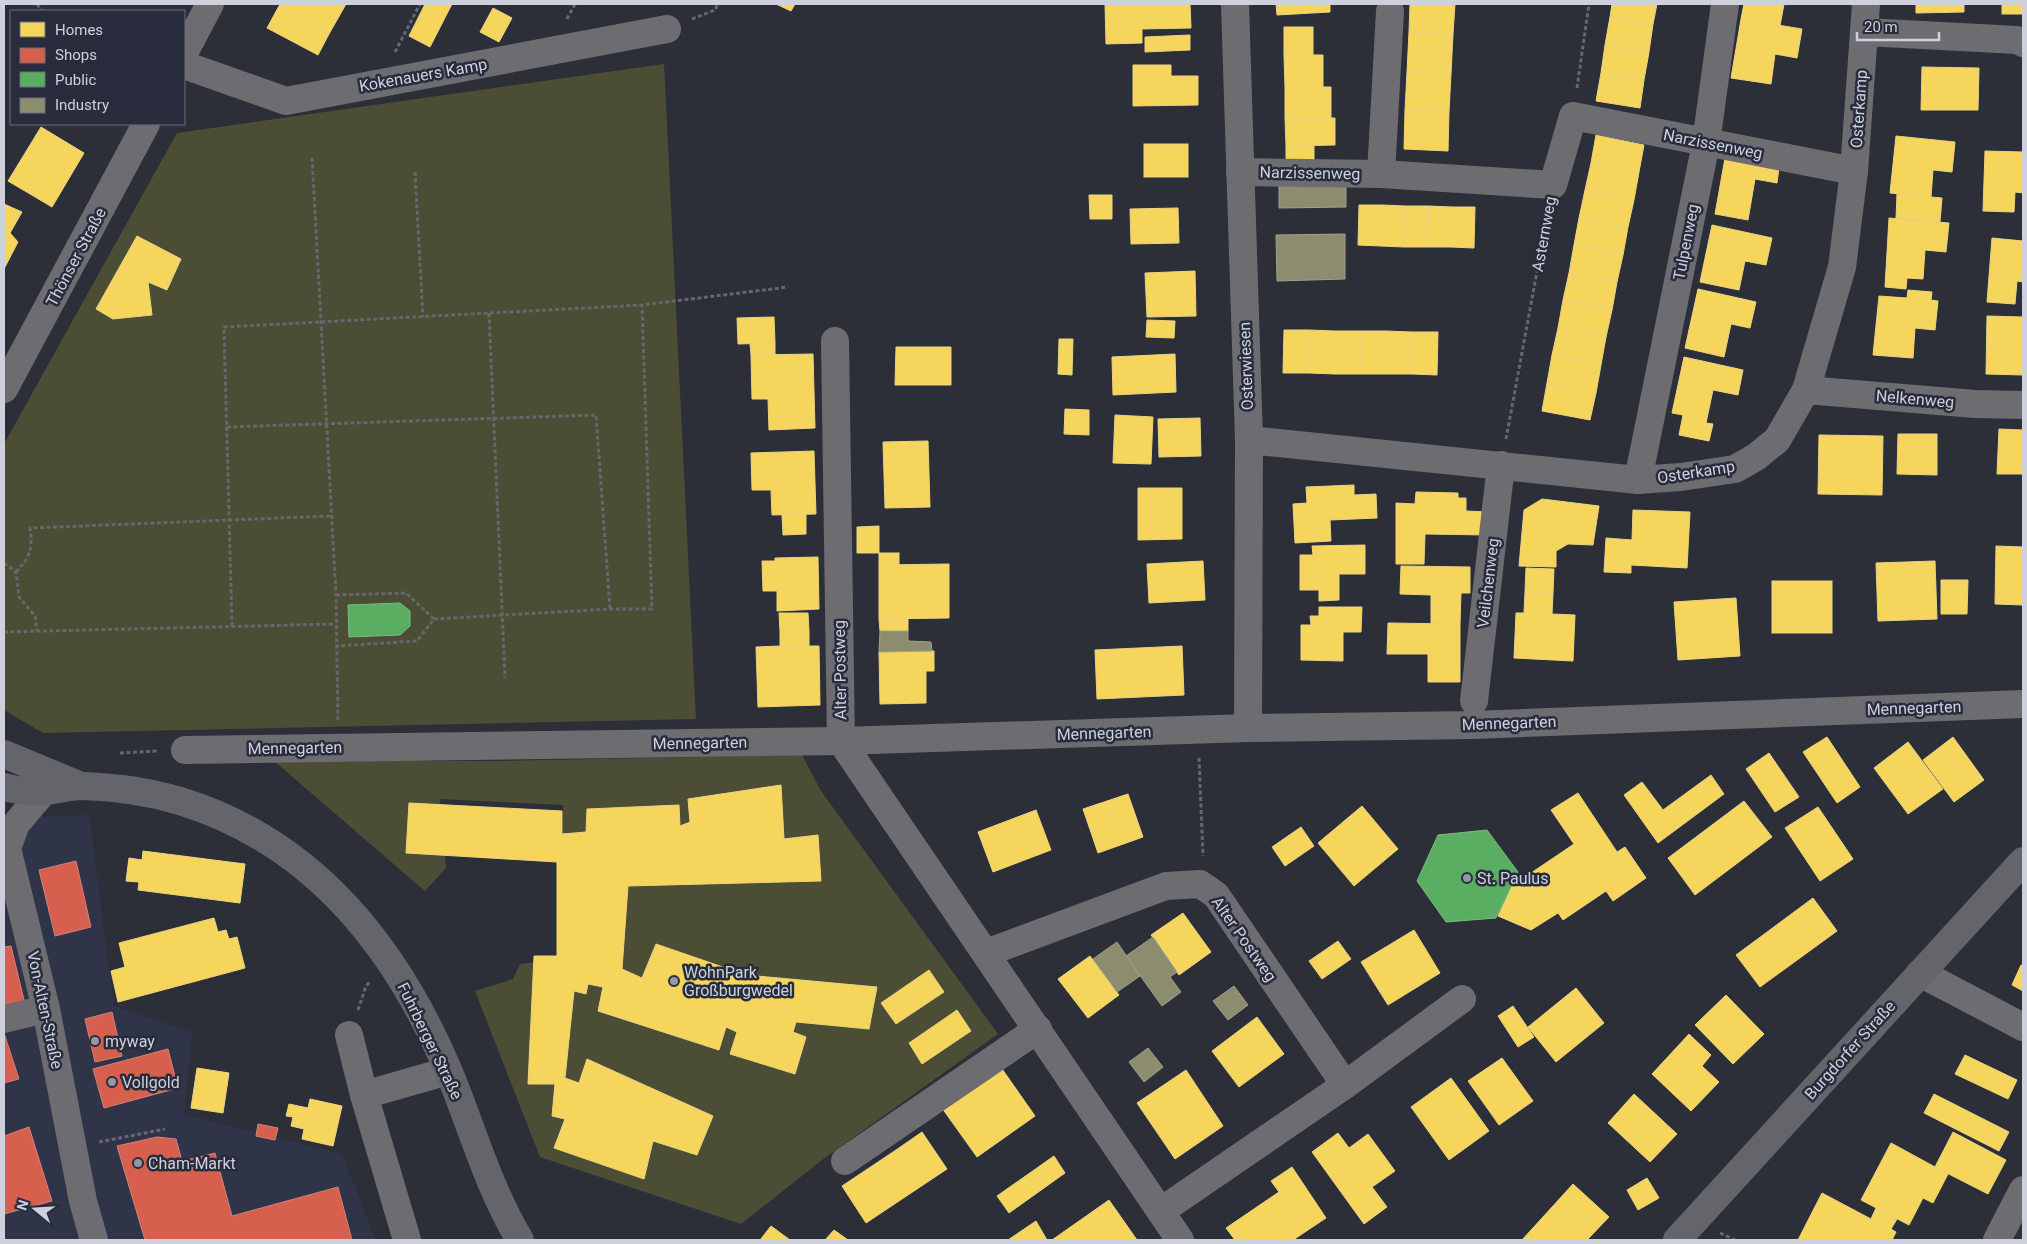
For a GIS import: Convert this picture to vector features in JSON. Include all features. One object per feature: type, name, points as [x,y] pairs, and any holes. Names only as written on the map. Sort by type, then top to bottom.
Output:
[{"type":"main road","name":"Fuhrberger Straße","points":[[4,754],[82,786]]},
{"type":"main road","name":"Fuhrberger Straße","points":[[4,787],[44,791],[82,786],[137,792],[180,801],[236,822],[266,838],[301,862],[344,904],[409,992],[448,1071],[472,1132],[520,1240]]},
{"type":"main road","name":"Burgdorfer Straße","points":[[1677,1240],[2023,860]]},
{"type":"street","points":[[185,51],[210,4]]},
{"type":"street","name":"Osterwiesen","points":[[1234,4],[1249,440],[1248,728]]},
{"type":"street","name":"Tulpenweg","points":[[1638,480],[1706,143],[1725,4]]},
{"type":"street","name":"Osterkamp","points":[[1249,440],[1501,464],[1638,480],[1681,477],[1735,469],[1756,457],[1777,440],[1806,390],[1842,267],[1854,170],[1866,4]]},
{"type":"street","name":"Narzissenweg","points":[[1381,174],[1390,11]]},
{"type":"street","name":"Kokenauers Kamp","points":[[185,65],[286,101],[667,29]]},
{"type":"street","points":[[1865,32],[2017,40],[2023,42]]},
{"type":"street","name":"Narzissenweg","points":[[1572,116],[1854,170]]},
{"type":"street","name":"Asternweg","points":[[1553,185],[1572,116]]},
{"type":"street","name":"Thönser Straße","points":[[4,390],[145,125]]},
{"type":"street","name":"Narzissenweg","points":[[1240,172],[1381,174],[1553,185]]},
{"type":"street","name":"Alter Postweg","points":[[835,341],[841,741],[1180,1240]]},
{"type":"street","name":"Nelkenweg","points":[[1806,390],[1975,404],[2023,405]]},
{"type":"street","name":"Veilchenweg","points":[[1474,701],[1501,464]]},
{"type":"street","name":"Mennegarten","points":[[185,750],[841,741],[1248,728],[1473,725],[2023,704]]},
{"type":"street","name":"Von-Alten-Straße","points":[[44,791],[16,824],[6,848],[46,1009],[83,1201],[94,1240]]},
{"type":"street","name":"Alter Postweg","points":[[986,953],[1166,886],[1200,884],[1216,895],[1345,1085]]},
{"type":"street","points":[[1920,973],[2023,1027]]},
{"type":"street","points":[[1161,1211],[1345,1085],[1462,999]]},
{"type":"street","points":[[4,1019],[46,1009]]},
{"type":"street","points":[[845,1161],[1038,1029]]},
{"type":"street","points":[[350,1035],[364,1095],[407,1240]]},
{"type":"street","points":[[364,1095],[448,1071]]},
{"type":"street","points":[[1998,1240],[2023,1190]]},
{"type":"path","points":[[380,82],[420,4]]},
{"type":"path","points":[[1572,116],[1589,4]]},
{"type":"path","points":[[312,158],[336,595],[338,747]]},
{"type":"path","points":[[414,172],[423,317]]},
{"type":"path","name":"Asternweg","points":[[1501,464],[1553,185]]},
{"type":"path","points":[[232,626],[224,328],[642,305],[788,287]]},
{"type":"path","points":[[336,595],[406,593],[434,619],[610,609],[652,609],[642,305]]},
{"type":"path","points":[[489,313],[505,678]]},
{"type":"path","points":[[227,427],[596,415],[610,609]]},
{"type":"path","points":[[16,572],[26,562],[31,552],[30,528],[331,516]]},
{"type":"path","points":[[4,563],[16,572],[19,596],[35,616],[37,631]]},
{"type":"path","points":[[336,646],[417,641],[434,619]]},
{"type":"path","points":[[4,632],[335,624]]},
{"type":"path","points":[[1198,730],[1203,870],[1200,884]]},
{"type":"path","points":[[120,753],[185,750]]},
{"type":"path","points":[[350,1035],[366,986],[391,966]]},
{"type":"path","points":[[73,1147],[165,1129]]},
{"type":"shaded area","points":[[89,815],[114,1006],[192,1032],[184,1114],[342,1154],[376,1240],[4,1240],[4,817]]},
{"type":"green space","points":[[664,64],[696,719],[43,733],[4,710],[4,444],[177,133]]},
{"type":"green space","points":[[802,755],[821,791],[998,1034],[822,1160],[741,1224],[540,1157],[475,991],[513,979],[520,964],[562,959],[563,805],[440,799],[446,868],[425,891],[274,761],[499,761]]},
{"type":"building: Homes","points":[[281,4],[346,4],[329,34],[279,6]]},
{"type":"building: Homes","points":[[425,4],[452,4],[430,47],[409,36]]},
{"type":"building: Homes","points":[[776,4],[795,4],[791,11]]},
{"type":"building: Homes","points":[[1105,4],[1190,4],[1191,28],[1142,29],[1142,43],[1106,44]]},
{"type":"building: Homes","points":[[1276,4],[1330,4],[1330,12],[1277,15]]},
{"type":"building: Homes","points":[[1410,4],[1455,4],[1453,34],[1409,32]]},
{"type":"building: Homes","points":[[1612,4],[1657,4],[1653,24],[1610,17]]},
{"type":"building: Homes","points":[[1744,4],[1784,4],[1780,26],[1741,19]]},
{"type":"building: Homes","points":[[1916,4],[1964,4],[1964,12],[1916,13]]},
{"type":"building: Homes","points":[[2002,4],[2023,4],[2023,14],[2002,14]]},
{"type":"building: Homes","points":[[279,6],[329,34],[318,55],[267,28]]},
{"type":"building: Homes","points":[[493,8],[512,18],[499,42],[480,32]]},
{"type":"building: Homes","points":[[1610,17],[1653,24],[1649,52],[1605,45]]},
{"type":"building: Homes","points":[[1741,19],[1802,29],[1797,58],[1775,54],[1771,84],[1731,78]]},
{"type":"building: Homes","points":[[1284,27],[1313,27],[1313,55],[1284,55]]},
{"type":"building: Homes","points":[[1409,32],[1453,34],[1451,74],[1407,72]]},
{"type":"building: Homes","points":[[1190,35],[1190,50],[1145,52],[1145,37]]},
{"type":"building: Homes","points":[[1605,45],[1649,52],[1644,80],[1601,73]]},
{"type":"building: Homes","points":[[1284,55],[1323,55],[1323,87],[1285,88]]},
{"type":"building: Homes","points":[[1133,65],[1171,65],[1171,76],[1198,76],[1198,105],[1133,106]]},
{"type":"building: Homes","points":[[1922,67],[1979,68],[1978,110],[1921,110]]},
{"type":"building: Homes","points":[[1407,72],[1451,74],[1449,112],[1405,110]]},
{"type":"building: Homes","points":[[1601,73],[1644,80],[1640,108],[1596,101]]},
{"type":"building: Homes","points":[[1331,87],[1331,118],[1285,118],[1285,88]]},
{"type":"building: Homes","points":[[1405,110],[1449,112],[1448,151],[1404,149]]},
{"type":"building: Homes","points":[[1285,118],[1335,118],[1335,145],[1286,146]]},
{"type":"building: Homes","points":[[41,127],[84,153],[52,207],[8,181]]},
{"type":"building: Homes","points":[[1596,135],[1644,145],[1639,172],[1591,163]]},
{"type":"building: Homes","points":[[1896,136],[1955,142],[1952,172],[1933,170],[1931,197],[1890,193]]},
{"type":"building: Homes","points":[[1144,144],[1188,144],[1188,177],[1144,177]]},
{"type":"building: Homes","points":[[1286,146],[1314,146],[1314,168],[1286,168]]},
{"type":"building: Homes","points":[[1985,151],[2023,152],[2023,193],[2015,192],[2014,212],[1983,211]]},
{"type":"building: Homes","points":[[1725,158],[1779,168],[1777,183],[1755,179],[1748,220],[1715,214]]},
{"type":"building: Homes","points":[[1591,163],[1639,172],[1634,200],[1585,190]]},
{"type":"building: Homes","points":[[1585,190],[1634,200],[1628,227],[1579,218]]},
{"type":"building: Homes","points":[[1897,194],[1942,198],[1940,222],[1896,218]]},
{"type":"building: Homes","points":[[1089,195],[1112,195],[1112,219],[1090,219]]},
{"type":"building: Homes","points":[[4,204],[22,212],[10,233],[18,242],[4,269]]},
{"type":"building: Homes","points":[[1359,205],[1382,205],[1381,246],[1358,245]]},
{"type":"building: Homes","points":[[1382,205],[1405,206],[1404,247],[1381,246]]},
{"type":"building: Homes","points":[[1405,206],[1429,206],[1428,247],[1404,247]]},
{"type":"building: Homes","points":[[1429,206],[1452,207],[1451,247],[1428,247]]},
{"type":"building: Homes","points":[[1452,207],[1475,207],[1474,248],[1451,247]]},
{"type":"building: Homes","points":[[1178,208],[1179,243],[1131,244],[1130,209]]},
{"type":"building: Homes","points":[[1579,218],[1628,227],[1623,255],[1574,245]]},
{"type":"building: Homes","points":[[1889,218],[1949,223],[1946,252],[1925,250],[1923,279],[1907,278],[1906,289],[1885,287]]},
{"type":"building: Homes","points":[[1712,225],[1772,238],[1766,265],[1745,261],[1739,290],[1700,282]]},
{"type":"building: Homes","points":[[137,236],[181,259],[167,290],[148,282],[152,315],[113,319],[96,309]]},
{"type":"building: Homes","points":[[1992,238],[2023,241],[2023,282],[2017,281],[2015,304],[1987,302]]},
{"type":"building: Homes","points":[[1574,245],[1623,255],[1617,282],[1569,273]]},
{"type":"building: Homes","points":[[1195,271],[1196,316],[1147,317],[1145,273]]},
{"type":"building: Homes","points":[[1569,273],[1617,282],[1612,310],[1563,300]]},
{"type":"building: Homes","points":[[1698,289],[1756,302],[1750,328],[1731,324],[1724,357],[1685,348]]},
{"type":"building: Homes","points":[[1908,290],[1932,292],[1931,300],[1938,301],[1935,330],[1915,328],[1913,358],[1873,355],[1879,296],[1907,298]]},
{"type":"building: Homes","points":[[1563,300],[1612,310],[1606,337],[1558,328]]},
{"type":"building: Homes","points":[[1987,316],[2023,317],[2023,375],[1986,374]]},
{"type":"building: Homes","points":[[774,317],[775,343],[738,344],[737,318]]},
{"type":"building: Homes","points":[[1147,320],[1175,321],[1174,338],[1146,337]]},
{"type":"building: Homes","points":[[1558,328],[1606,337],[1601,365],[1552,355]]},
{"type":"building: Homes","points":[[1284,330],[1309,330],[1309,373],[1283,373]]},
{"type":"building: Homes","points":[[1309,330],[1335,331],[1335,374],[1309,373]]},
{"type":"building: Homes","points":[[1335,331],[1361,331],[1360,374],[1335,374]]},
{"type":"building: Homes","points":[[1361,331],[1386,331],[1386,374],[1360,374]]},
{"type":"building: Homes","points":[[1386,331],[1412,332],[1412,374],[1386,374]]},
{"type":"building: Homes","points":[[1412,332],[1438,332],[1437,375],[1412,374]]},
{"type":"building: Homes","points":[[1059,339],[1073,339],[1072,375],[1058,374]]},
{"type":"building: Homes","points":[[775,343],[775,355],[751,355],[750,344]]},
{"type":"building: Homes","points":[[896,347],[951,347],[951,385],[895,385]]},
{"type":"building: Homes","points":[[813,354],[815,428],[769,430],[768,399],[752,399],[751,355]]},
{"type":"building: Homes","points":[[1175,354],[1176,392],[1113,395],[1112,357]]},
{"type":"building: Homes","points":[[1552,355],[1601,365],[1596,393],[1547,383]]},
{"type":"building: Homes","points":[[1684,357],[1743,370],[1738,395],[1713,390],[1706,423],[1713,424],[1709,441],[1679,435],[1683,415],[1672,413]]},
{"type":"building: Homes","points":[[1547,383],[1596,393],[1590,420],[1542,411]]},
{"type":"building: Homes","points":[[1065,409],[1089,410],[1089,435],[1064,434]]},
{"type":"building: Homes","points":[[1115,415],[1153,417],[1151,464],[1113,463]]},
{"type":"building: Homes","points":[[1200,418],[1201,456],[1159,457],[1158,419]]},
{"type":"building: Homes","points":[[1999,429],[2023,430],[2023,474],[1997,474]]},
{"type":"building: Homes","points":[[1898,434],[1937,434],[1937,475],[1897,474]]},
{"type":"building: Homes","points":[[1819,435],[1883,436],[1882,495],[1818,494]]},
{"type":"building: Homes","points":[[928,441],[930,507],[885,508],[883,442]]},
{"type":"building: Homes","points":[[814,451],[816,514],[772,515],[771,490],[752,490],[751,453]]},
{"type":"building: Homes","points":[[1354,485],[1354,495],[1376,494],[1377,518],[1330,520],[1331,541],[1295,543],[1293,504],[1307,503],[1306,487]]},
{"type":"building: Homes","points":[[1138,488],[1182,488],[1182,539],[1138,540]]},
{"type":"building: Homes","points":[[1416,492],[1458,493],[1458,498],[1466,498],[1466,511],[1488,512],[1488,535],[1425,534],[1424,564],[1396,564],[1396,503],[1415,504]]},
{"type":"building: Homes","points":[[1542,499],[1599,506],[1593,545],[1568,544],[1556,551],[1556,567],[1519,566],[1524,510]]},
{"type":"building: Homes","points":[[1633,510],[1690,512],[1687,568],[1631,565],[1631,573],[1604,572],[1606,538],[1632,540]]},
{"type":"building: Homes","points":[[806,514],[806,534],[783,535],[782,515]]},
{"type":"building: Homes","points":[[879,526],[879,553],[857,553],[857,527]]},
{"type":"building: Homes","points":[[1365,545],[1365,574],[1339,574],[1339,600],[1319,601],[1319,590],[1300,590],[1300,555],[1313,555],[1312,546]]},
{"type":"building: Homes","points":[[1996,546],[2023,547],[2023,605],[1995,604]]},
{"type":"building: Homes","points":[[879,553],[899,553],[899,565],[879,565]]},
{"type":"building: Homes","points":[[818,557],[819,609],[777,611],[777,591],[763,591],[762,561],[775,561],[775,558]]},
{"type":"building: Homes","points":[[1203,561],[1205,600],[1149,603],[1147,564]]},
{"type":"building: Homes","points":[[1935,561],[1937,619],[1878,621],[1876,563]]},
{"type":"building: Homes","points":[[949,564],[949,618],[879,619],[879,565]]},
{"type":"building: Homes","points":[[1401,566],[1470,567],[1470,593],[1461,593],[1460,624],[1431,623],[1431,595],[1400,594]]},
{"type":"building: Homes","points":[[1526,568],[1554,569],[1553,593],[1525,592]]},
{"type":"building: Homes","points":[[1941,580],[1968,580],[1967,614],[1941,614]]},
{"type":"building: Homes","points":[[1772,581],[1832,581],[1832,633],[1772,633]]},
{"type":"building: Homes","points":[[1525,592],[1553,593],[1552,614],[1575,615],[1573,661],[1514,658],[1516,613],[1524,613]]},
{"type":"building: Homes","points":[[1736,598],[1740,656],[1678,660],[1674,602]]},
{"type":"building: Homes","points":[[1319,607],[1362,607],[1361,632],[1343,632],[1343,661],[1301,660],[1301,625],[1311,625],[1310,616],[1319,616]]},
{"type":"building: Homes","points":[[779,613],[808,613],[809,631],[780,632]]},
{"type":"building: Homes","points":[[879,619],[908,619],[908,631],[880,631]]},
{"type":"building: Homes","points":[[1388,623],[1460,624],[1460,682],[1428,682],[1428,654],[1387,654]]},
{"type":"building: Homes","points":[[809,631],[809,646],[780,646],[780,632]]},
{"type":"building: Homes","points":[[819,646],[820,705],[758,707],[756,647]]},
{"type":"building: Homes","points":[[1182,646],[1184,695],[1097,699],[1095,650]]},
{"type":"building: Homes","points":[[934,651],[934,671],[926,671],[926,703],[880,704],[879,652]]},
{"type":"building: Homes","points":[[1827,737],[1860,787],[1837,803],[1803,752]]},
{"type":"building: Homes","points":[[1953,737],[1984,780],[1954,802],[1923,760]]},
{"type":"building: Homes","points":[[1908,742],[1943,789],[1908,814],[1874,768]]},
{"type":"building: Homes","points":[[1769,753],[1799,797],[1775,812],[1746,769]]},
{"type":"building: Homes","points":[[1711,775],[1724,794],[1658,843],[1624,795],[1642,782],[1663,810]]},
{"type":"building: Homes","name":"WohnPark Großburgwedel","points":[[781,785],[784,839],[818,835],[821,881],[628,886],[622,969],[642,978],[656,944],[746,975],[877,987],[869,1029],[796,1022],[793,1032],[806,1037],[795,1074],[730,1054],[737,1032],[726,1027],[719,1050],[598,1011],[603,987],[588,984],[586,994],[574,991],[565,1078],[579,1083],[587,1059],[713,1116],[697,1155],[653,1141],[644,1179],[554,1148],[565,1119],[552,1116],[555,1084],[528,1084],[534,956],[557,956],[557,862],[406,853],[409,803],[562,811],[562,834],[586,832],[587,809],[679,805],[680,826],[690,822],[688,799]]},
{"type":"building: Homes","points":[[1578,793],[1617,852],[1625,847],[1646,878],[1613,901],[1606,891],[1563,920],[1531,873],[1574,844],[1551,810]]},
{"type":"building: Homes","points":[[1128,794],[1143,837],[1098,853],[1083,809]]},
{"type":"building: Homes","points":[[1744,801],[1772,837],[1695,895],[1668,858]]},
{"type":"building: Homes","points":[[1362,806],[1398,849],[1354,886],[1318,843]]},
{"type":"building: Homes","points":[[1818,807],[1853,859],[1820,881],[1785,828]]},
{"type":"building: Homes","points":[[1036,810],[1051,850],[993,872],[978,832]]},
{"type":"building: Homes","points":[[1301,827],[1314,846],[1285,866],[1272,847]]},
{"type":"building: Homes","points":[[143,851],[245,864],[240,903],[138,890],[139,882],[126,881],[129,858],[142,860]]},
{"type":"building: Homes","points":[[1531,873],[1558,913],[1531,930],[1498,916],[1517,875],[1524,878]]},
{"type":"building: Homes","points":[[1813,898],[1837,931],[1760,987],[1736,955]]},
{"type":"building: Homes","points":[[1183,913],[1211,952],[1179,975],[1151,935]]},
{"type":"building: Homes","points":[[214,918],[218,932],[226,930],[229,939],[237,937],[245,968],[118,1002],[111,971],[125,967],[119,943]]},
{"type":"building: Homes","points":[[1414,930],[1440,973],[1388,1005],[1361,962]]},
{"type":"building: Homes","points":[[1338,941],[1351,959],[1322,979],[1309,961]]},
{"type":"building: Homes","points":[[1090,956],[1119,995],[1088,1018],[1058,979]]},
{"type":"building: Homes","points":[[2021,965],[2023,966],[2023,991],[2012,985]]},
{"type":"building: Homes","points":[[929,970],[944,992],[896,1024],[881,1003]]},
{"type":"building: Homes","points":[[1576,988],[1604,1023],[1556,1062],[1528,1027]]},
{"type":"building: Homes","points":[[1726,995],[1764,1034],[1733,1064],[1695,1025]]},
{"type":"building: Homes","points":[[1513,1006],[1534,1037],[1518,1047],[1498,1016]]},
{"type":"building: Homes","points":[[957,1010],[971,1031],[922,1064],[909,1043]]},
{"type":"building: Homes","points":[[1257,1017],[1284,1054],[1239,1087],[1212,1051]]},
{"type":"building: Homes","points":[[1689,1034],[1711,1055],[1702,1066],[1719,1082],[1691,1111],[1652,1074]]},
{"type":"building: Homes","points":[[1965,1055],[2017,1080],[2008,1099],[1955,1074]]},
{"type":"building: Homes","points":[[1502,1058],[1533,1101],[1499,1125],[1468,1081]]},
{"type":"building: Homes","points":[[1000,1066],[1035,1116],[977,1157],[942,1108]]},
{"type":"building: Homes","points":[[197,1068],[229,1073],[223,1113],[191,1108]]},
{"type":"building: Homes","points":[[1186,1070],[1223,1126],[1175,1159],[1137,1103]]},
{"type":"building: Homes","points":[[1451,1078],[1489,1131],[1449,1160],[1411,1107]]},
{"type":"building: Homes","points":[[1634,1094],[1677,1134],[1650,1162],[1608,1123]]},
{"type":"building: Homes","points":[[1934,1094],[2009,1132],[1999,1151],[1924,1113]]},
{"type":"building: Homes","points":[[310,1099],[342,1106],[333,1146],[302,1139],[304,1129],[291,1126],[293,1117],[286,1116],[289,1104],[308,1108]]},
{"type":"building: Homes","points":[[922,1132],[947,1169],[920,1187],[896,1150]]},
{"type":"building: Homes","points":[[1953,1132],[2006,1160],[1988,1194],[1935,1167]]},
{"type":"building: Homes","points":[[1338,1133],[1349,1148],[1368,1134],[1395,1171],[1372,1187],[1387,1207],[1364,1224],[1312,1152]]},
{"type":"building: Homes","points":[[1891,1143],[1948,1174],[1933,1203],[1923,1198],[1909,1225],[1861,1200]]},
{"type":"building: Homes","points":[[896,1150],[920,1187],[893,1205],[869,1168]]},
{"type":"building: Homes","points":[[1054,1156],[1065,1173],[1009,1213],[997,1196]]},
{"type":"building: Homes","points":[[1292,1167],[1326,1218],[1293,1240],[1235,1240],[1226,1228],[1279,1192],[1271,1181]]},
{"type":"building: Homes","points":[[869,1168],[893,1205],[866,1223],[842,1186]]},
{"type":"building: Homes","points":[[1647,1178],[1659,1198],[1638,1210],[1627,1190]]},
{"type":"building: Homes","points":[[1573,1184],[1609,1217],[1587,1240],[1522,1240]]},
{"type":"building: Homes","points":[[1822,1193],[1871,1219],[1876,1208],[1897,1219],[1891,1229],[1896,1232],[1892,1240],[1798,1240]]},
{"type":"building: Homes","points":[[1109,1200],[1137,1240],[1052,1240]]},
{"type":"building: Homes","points":[[1036,1221],[1047,1240],[1008,1240]]},
{"type":"building: Homes","points":[[771,1226],[790,1240],[760,1240]]},
{"type":"building: Homes","points":[[834,1230],[848,1240],[825,1240]]},
{"type":"building: Shops","points":[[76,861],[91,927],[55,936],[39,870]]},
{"type":"building: Shops","points":[[11,946],[25,1004],[4,1010],[4,947]]},
{"type":"building: Shops","points":[[112,1012],[122,1056],[95,1062],[85,1019]]},
{"type":"building: Shops","points":[[4,1033],[19,1079],[4,1083]]},
{"type":"building: Shops","points":[[168,1049],[178,1088],[104,1108],[93,1069]]},
{"type":"building: Shops","points":[[258,1124],[278,1128],[275,1140],[256,1136]]},
{"type":"building: Shops","points":[[29,1127],[52,1201],[4,1214],[4,1136]]},
{"type":"building: Shops","points":[[157,1137],[176,1139],[182,1161],[215,1153],[232,1216],[338,1187],[352,1240],[145,1240],[117,1146]]},
{"type":"building: Public","points":[[400,603],[410,611],[410,626],[400,635],[349,637],[348,605]]},
{"type":"building: Public","name":"St. Paulus","points":[[1487,830],[1518,872],[1496,918],[1446,922],[1417,881],[1438,835]]},
{"type":"building: Industry","points":[[1346,183],[1346,207],[1279,208],[1279,184]]},
{"type":"building: Industry","points":[[1345,234],[1345,279],[1277,281],[1276,235]]},
{"type":"building: Industry","points":[[880,631],[908,631],[908,641],[931,642],[932,651],[879,652]]},
{"type":"building: Industry","points":[[1153,937],[1177,972],[1170,977],[1181,992],[1162,1006],[1126,956]]},
{"type":"building: Industry","points":[[1117,942],[1140,976],[1117,992],[1093,959]]},
{"type":"building: Industry","points":[[1234,986],[1248,1005],[1228,1020],[1213,1001]]},
{"type":"building: Industry","points":[[1148,1048],[1163,1067],[1144,1082],[1129,1062]]},
{"type":"place","name":"St. Paulus","points":[[1467,878]]},
{"type":"place","name":"WohnPark Großburgwedel","points":[[674,981]]},
{"type":"place","name":"myway","points":[[95,1041]]},
{"type":"place","name":"Vollgold","points":[[112,1082]]},
{"type":"place","name":"Cham-Markt","points":[[138,1163]]}]
